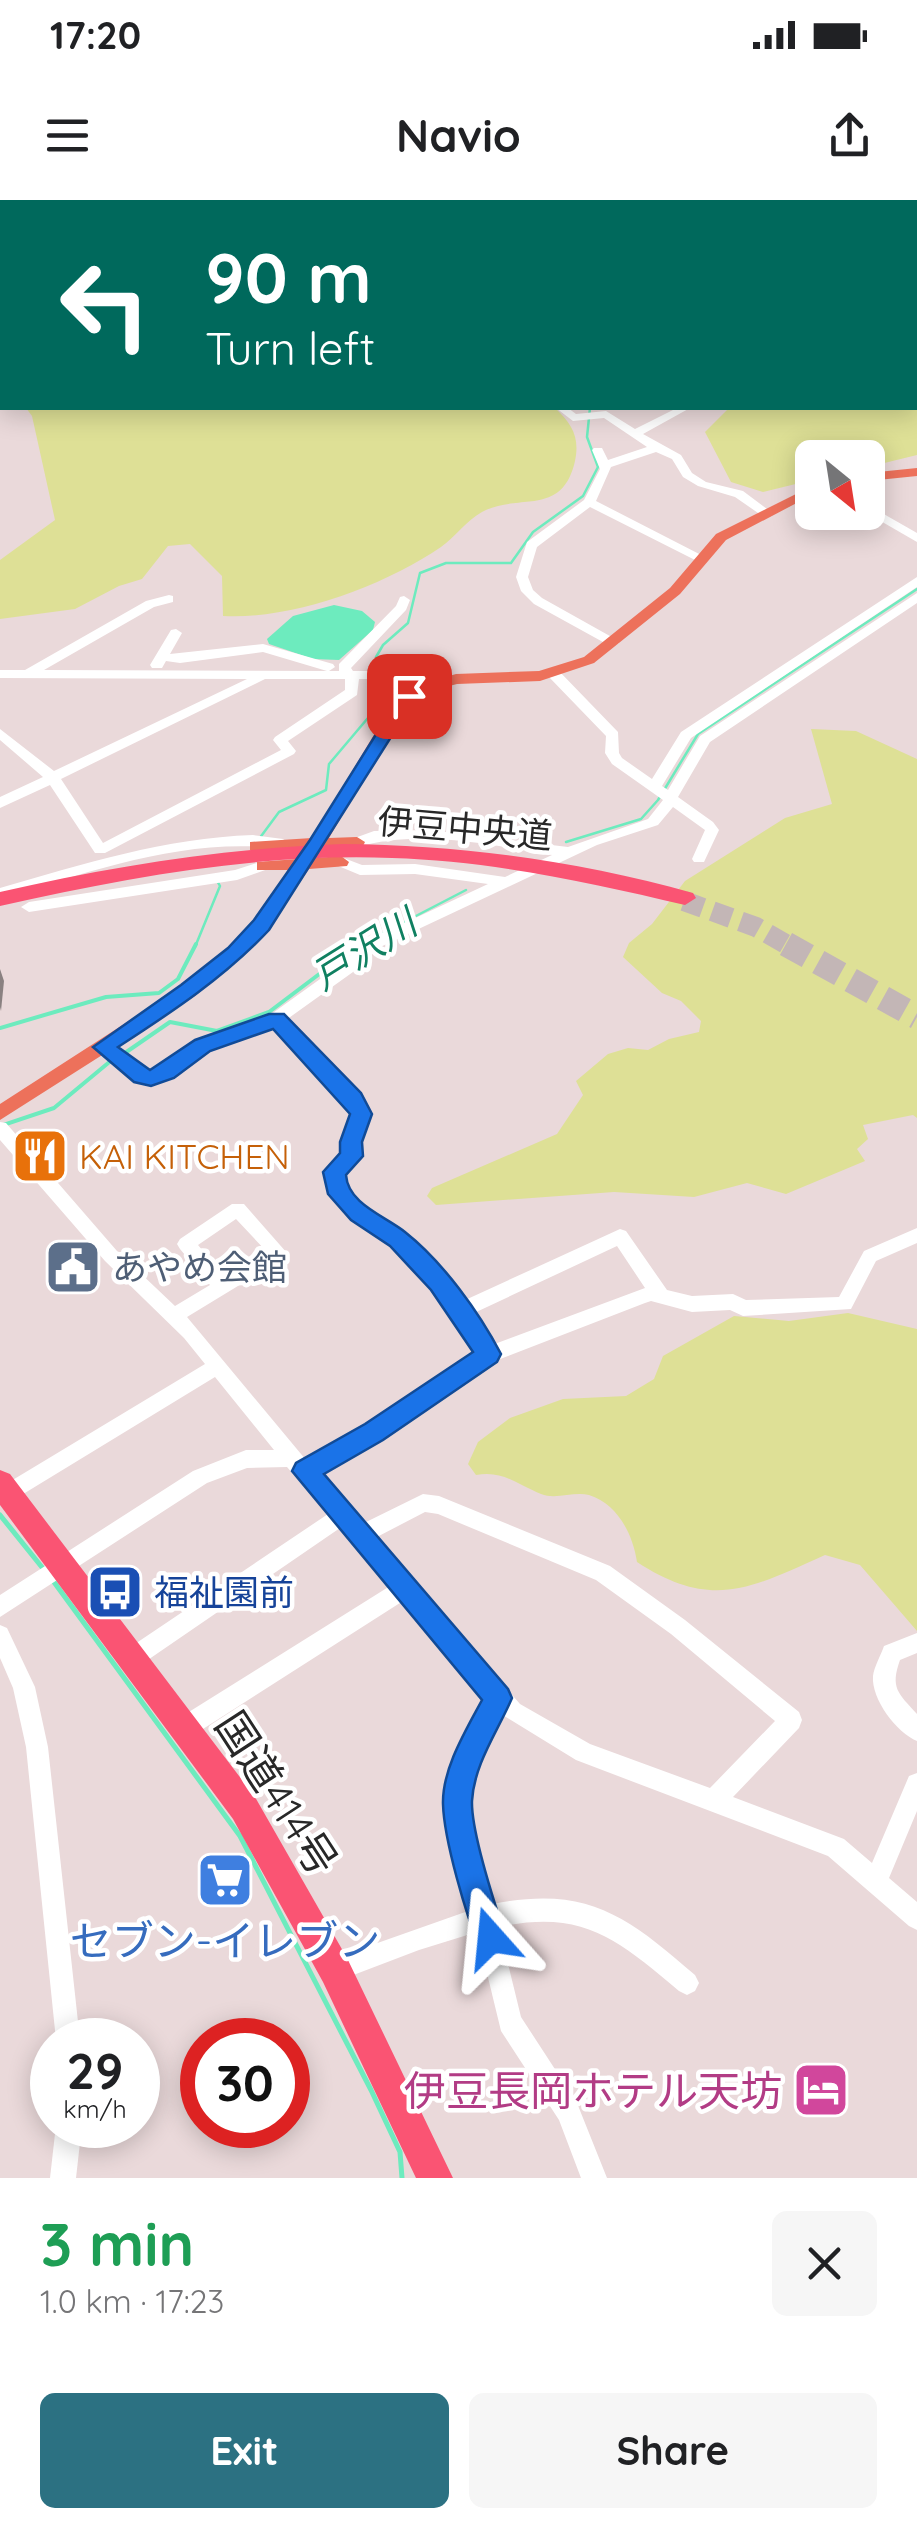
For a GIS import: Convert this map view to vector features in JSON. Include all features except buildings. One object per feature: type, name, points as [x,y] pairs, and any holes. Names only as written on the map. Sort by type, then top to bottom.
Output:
[{"type":"highway","points":[[357,842],[601,882]]},
{"type":"highway","name":"伊豆中央道","points":[[10,899],[134,871],[221,859],[361,851],[487,858],[684,899]]},
{"type":"highway","points":[[340,862],[422,855],[567,864],[639,888]]},
{"type":"highway","points":[[10,899],[194,864],[260,856]]},
{"type":"highway","name":"伊豆中央道","points":[[10,899],[170,870],[320,856],[480,862],[639,888]]},
{"type":"highway","name":"国道414号","points":[[4,1488],[53,1573],[132,1659],[244,1808],[335,1970],[435,2178]]},
{"type":"main road","points":[[885,475],[917,472]]},
{"type":"main road","points":[[0,1113],[189,990],[236,953],[262,925],[318,844],[409,696],[428,684],[553,673],[589,660],[675,591],[720,538],[795,498]]},
{"type":"main road","points":[[260,856],[283,844],[357,842]]},
{"type":"main road","points":[[260,856],[302,864],[340,862]]},
{"type":"street","points":[[564,410],[574,418],[619,410]]},
{"type":"street","points":[[634,434],[681,410]]},
{"type":"street","points":[[596,415],[677,456],[687,475],[702,484],[739,494],[765,512]]},
{"type":"street","points":[[605,465],[657,448]]},
{"type":"street","points":[[598,450],[605,465],[601,482],[588,502],[532,545],[522,582],[532,596],[560,616],[612,643]]},
{"type":"street","points":[[588,502],[701,558]]},
{"type":"street","points":[[885,519],[917,538]]},
{"type":"street","points":[[103,1047],[142,1077],[166,1072],[203,1046],[276,1019],[347,968],[371,945],[592,842],[653,822],[686,735],[917,582]]},
{"type":"street","points":[[27,674],[150,604],[169,598]]},
{"type":"street","points":[[662,793],[705,739],[917,598]]},
{"type":"street","points":[[10,899],[104,856],[289,751],[280,740],[352,692],[352,673],[404,600]]},
{"type":"street","points":[[153,675],[176,634]]},
{"type":"street","points":[[161,656],[180,659],[263,648],[352,673]]},
{"type":"street","points":[[0,674],[352,673],[413,676],[428,684]]},
{"type":"street","points":[[553,673],[613,735],[612,753],[617,761],[712,830],[699,858]]},
{"type":"street","points":[[0,803],[264,676]]},
{"type":"street","points":[[0,732],[52,778],[132,891]]},
{"type":"street","points":[[357,842],[372,836],[461,837],[572,854]]},
{"type":"street","points":[[104,856],[252,838],[283,844]]},
{"type":"street","points":[[10,899],[132,891],[238,876],[260,856]]},
{"type":"street","points":[[340,862],[360,870],[415,870],[509,882]]},
{"type":"street","points":[[276,1019],[353,1099],[361,1114],[351,1142],[352,1156],[335,1172],[336,1188],[359,1214],[398,1239],[460,1311],[488,1354]]},
{"type":"street","points":[[0,1128],[111,1256],[175,1315],[512,1712],[584,1752],[836,1847],[917,1918]]},
{"type":"street","points":[[175,1315],[222,1287],[278,1253],[238,1208],[186,1244],[222,1287]]},
{"type":"street","points":[[0,1607],[200,1478],[246,1458],[298,1464],[374,1432],[488,1354],[641,1297],[661,1297],[681,1304],[733,1302],[747,1308],[844,1304],[870,1256],[917,1235]]},
{"type":"street","points":[[460,1311],[620,1236],[661,1297]]},
{"type":"street","points":[[4,1488],[217,1366]]},
{"type":"street","points":[[361,1535],[423,1503],[439,1505],[574,1558],[634,1593],[790,1720],[715,1799]]},
{"type":"street","points":[[132,1659],[343,1515]]},
{"type":"street","points":[[184,1728],[406,1588]]},
{"type":"street","points":[[0,1636],[24,1687],[36,1747],[66,2018]]},
{"type":"street","points":[[917,1643],[896,1649],[887,1659],[882,1678],[890,1700],[917,1730]]},
{"type":"street","points":[[498,1698],[470,1750],[457,1802],[512,2030],[568,2112],[594,2178]]},
{"type":"street","points":[[876,1882],[917,1784]]},
{"type":"street","points":[[335,1970],[522,1909],[570,1910],[625,1932],[687,1983]]},
{"type":"street","points":[[63,2178],[66,2148]]},
{"type":"shaded area","points":[[28,410],[557,410],[573,431],[576,452],[569,479],[550,497],[482,512],[418,561],[336,598],[278,612],[223,616],[222,576],[190,544],[168,546],[142,579],[119,586],[75,609],[0,619],[0,560],[55,520]]},
{"type":"shaded area","points":[[727,410],[917,410],[917,455],[885,463],[885,440],[795,440],[795,484],[763,492],[731,482],[705,432]]},
{"type":"shaded area","points":[[334,605],[362,611],[375,622],[373,630],[339,660],[313,659],[269,644],[267,639],[293,616]]},
{"type":"shaded area","points":[[811,729],[856,731],[917,759],[917,1118],[913,1115],[863,1125],[868,1139],[857,1149],[865,1161],[786,1194],[747,1183],[694,1197],[614,1192],[436,1205],[427,1196],[432,1188],[557,1134],[583,1095],[576,1081],[608,1054],[628,1048],[648,1050],[669,1039],[699,1032],[701,1021],[681,1001],[662,993],[623,957],[629,943],[652,924],[685,881],[785,818],[832,804]]},
{"type":"shaded area","points":[[848,1313],[917,1329],[917,1631],[860,1565],[825,1555],[753,1585],[710,1590],[688,1586],[637,1562],[622,1522],[599,1499],[583,1494],[547,1496],[502,1476],[476,1475],[468,1464],[478,1442],[510,1418],[563,1399],[626,1396],[654,1379],[663,1356],[734,1316],[789,1321]]},
{"type":"waterway","points":[[259,839],[279,812],[326,790],[329,764],[373,712],[376,657],[383,645],[408,623],[420,573],[446,563],[511,563],[533,532],[583,496],[598,467],[587,437],[590,410]]},
{"type":"waterway","name":"戸沢川","points":[[566,842],[641,819],[658,800],[698,734],[917,589]]},
{"type":"waterway","points":[[195,947],[220,886],[216,879]]},
{"type":"waterway","name":"戸沢川","points":[[356,947],[466,890]]},
{"type":"waterway","points":[[0,1028],[106,997],[159,993],[178,979],[196,944]]},
{"type":"waterway","name":"戸沢川","points":[[122,1055],[170,1022],[217,1031],[269,1012],[359,944]]},
{"type":"waterway","name":"戸沢川","points":[[0,1126],[54,1108],[113,1059]]},
{"type":"waterway","points":[[0,1515],[45,1571]]},
{"type":"waterway","points":[[51,1578],[240,1836],[371,2090],[400,2152],[402,2178]]},
{"type":"tunnel","points":[[684,901],[756,927],[791,947]]},
{"type":"tunnel","points":[[786,944],[917,1017]]},
{"type":"place","name":"KAI KITCHEN","points":[[40,1156]]},
{"type":"place","name":"あやめ会館","points":[[73,1267]]},
{"type":"place","name":"福祉園前","points":[[115,1592]]},
{"type":"place","name":"セブン-イレブン","points":[[225,1880]]},
{"type":"place","name":"伊豆長岡ホテル天坊","points":[[821,2090]]},
{"type":"route","points":[[409,696],[318,844],[262,925],[236,953],[189,990],[103,1047],[142,1077],[151,1078],[214,1040],[276,1019],[353,1099],[361,1114],[351,1142],[352,1156],[335,1172],[336,1188],[359,1214],[398,1239],[440,1283],[488,1354],[374,1432],[305,1471],[498,1698],[470,1750],[457,1802],[470,1849],[476,1895],[491,1938]]}]
